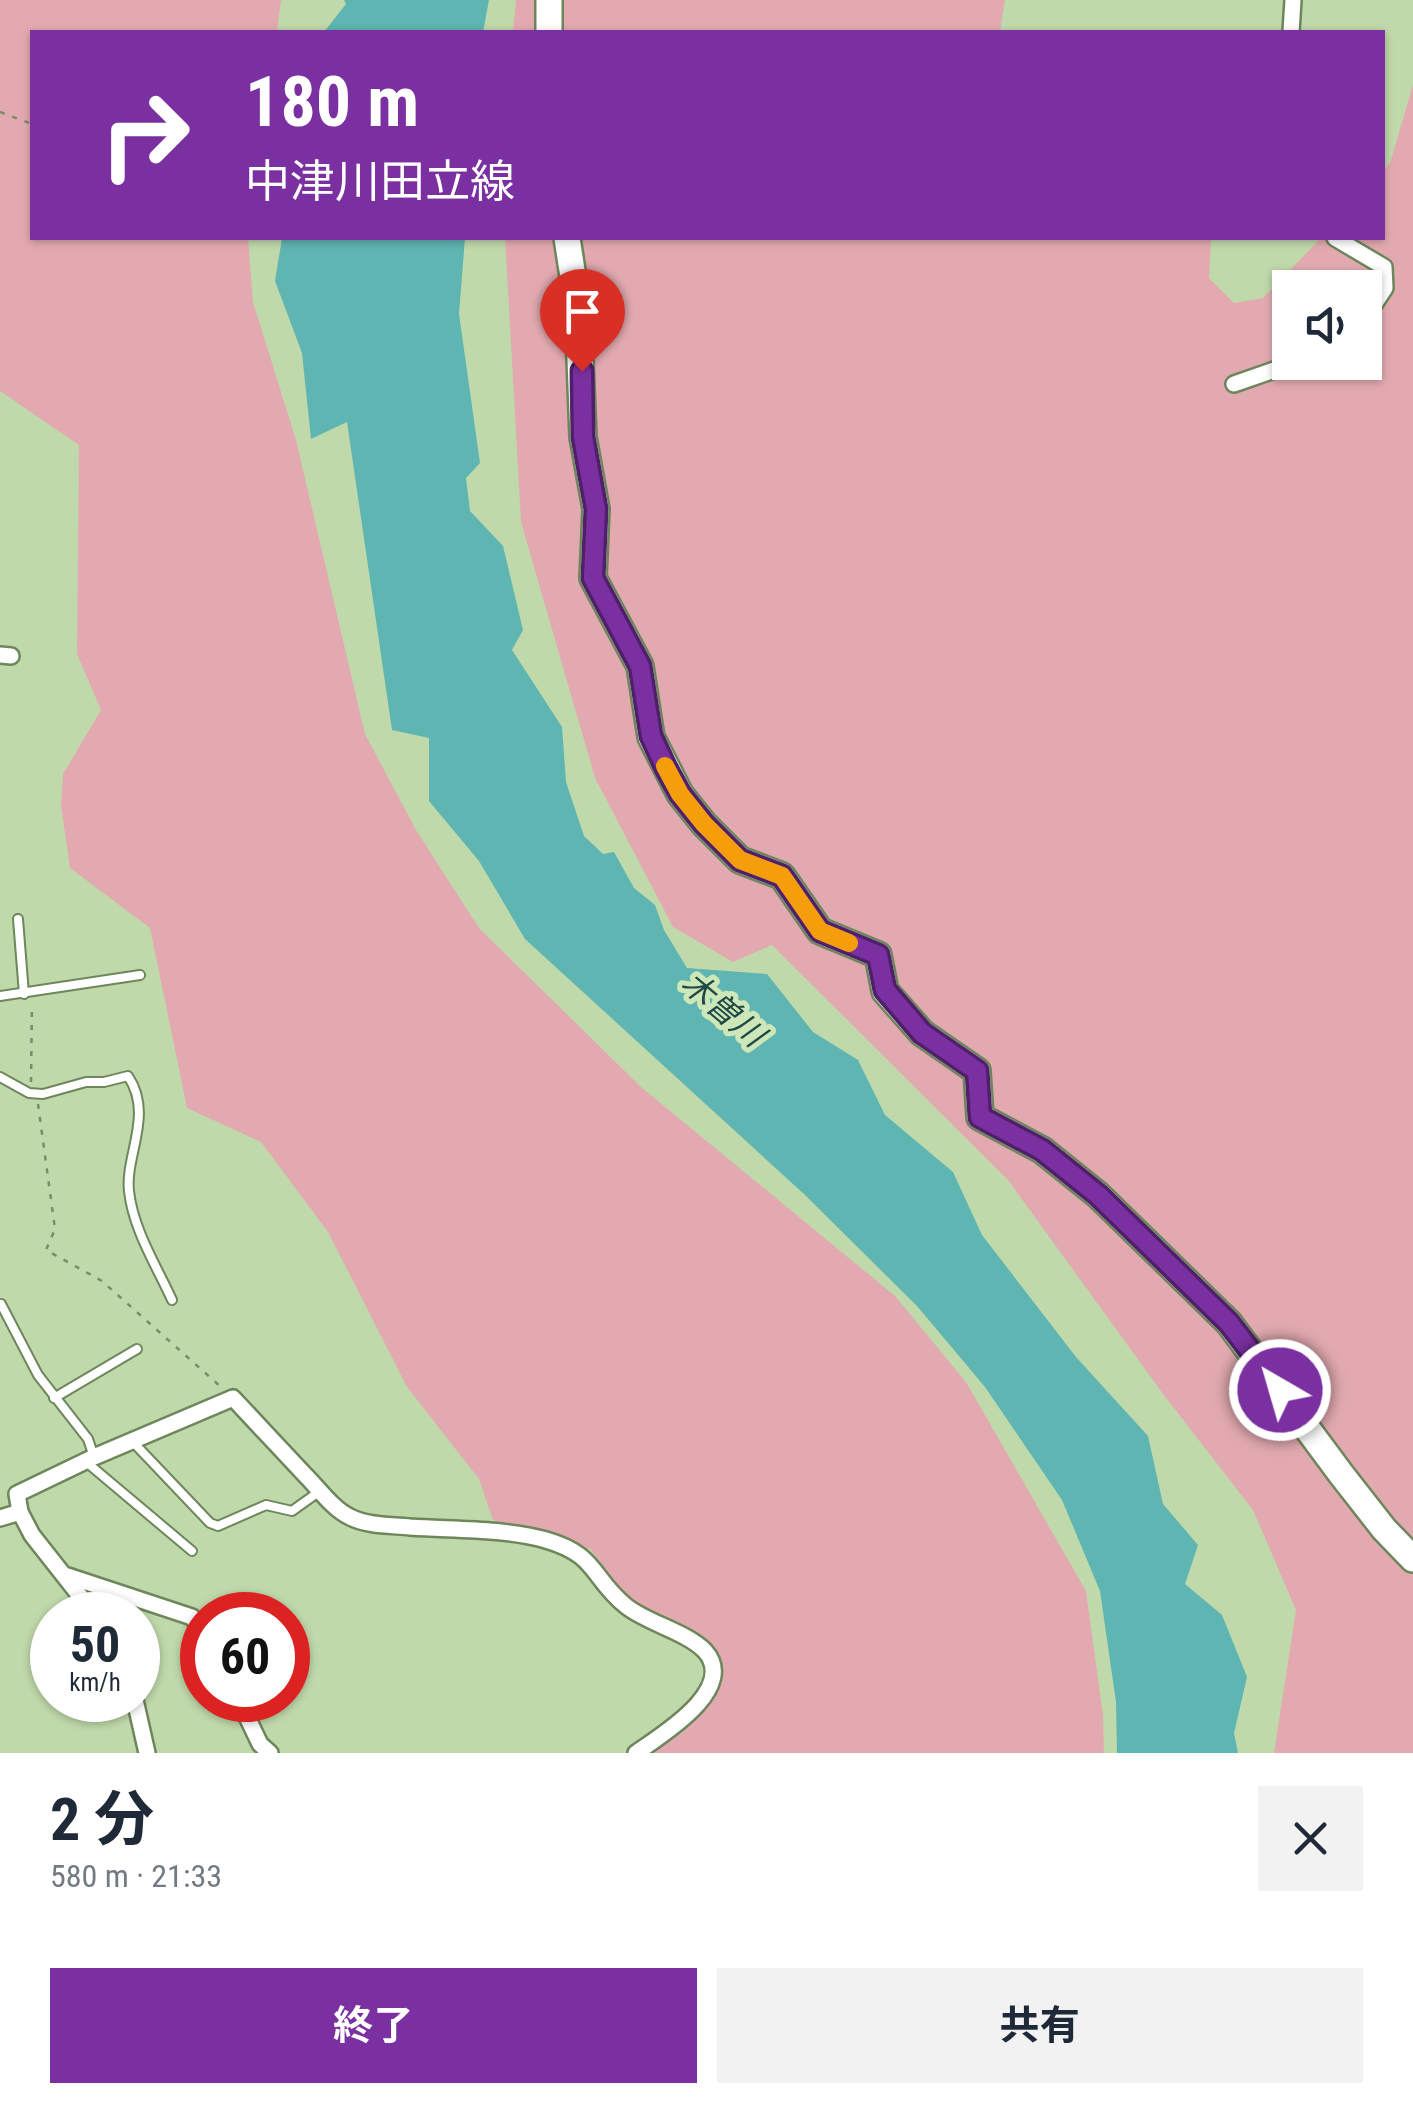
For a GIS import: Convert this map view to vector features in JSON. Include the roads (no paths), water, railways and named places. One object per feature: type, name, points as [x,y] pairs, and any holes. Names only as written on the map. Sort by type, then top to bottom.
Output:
[{"type":"main road","points":[[549,30],[550,0]]},
{"type":"main road","points":[[567,240],[579,325],[583,437],[596,509],[593,578],[640,666],[651,736],[680,794],[740,860],[782,876],[820,931],[878,955],[885,990],[922,1033],[977,1071],[980,1117],[1042,1150],[1098,1195],[1229,1323],[1384,1530],[1413,1558]]},
{"type":"street","points":[[1291,30],[1293,0]]},
{"type":"street","points":[[1338,240],[1384,267],[1382,292]]},
{"type":"street","points":[[1234,384],[1272,371]]},
{"type":"street","points":[[79,1592],[32,1535],[20,1512],[17,1494],[233,1398],[320,1490],[352,1518],[374,1524],[544,1539],[573,1550],[592,1563],[618,1599],[632,1610],[705,1652],[711,1664],[711,1683],[702,1701],[636,1753]]},
{"type":"street","points":[[0,1518],[20,1512]]},
{"type":"street","points":[[68,1576],[180,1613]]},
{"type":"street","points":[[140,1722],[146,1753]]},
{"type":"street","points":[[250,1722],[260,1744],[270,1753]]},
{"type":"lane","points":[[18,920],[28,994]]},
{"type":"lane","points":[[0,996],[140,974]]},
{"type":"lane","points":[[0,1077],[34,1094],[128,1076],[133,1084],[138,1123],[128,1185],[131,1207],[172,1300]]},
{"type":"lane","points":[[2,1304],[54,1398],[88,1440],[90,1459],[192,1551]]},
{"type":"lane","points":[[54,1398],[137,1350]]},
{"type":"lane","points":[[132,1442],[218,1526],[266,1505],[292,1511],[320,1490]]},
{"type":"water","points":[[344,0],[489,0],[483,30],[326,30],[346,4]]},
{"type":"water","name":"木曽川","points":[[282,240],[465,240],[459,314],[480,463],[466,478],[470,511],[503,546],[523,630],[512,650],[562,727],[566,782],[584,836],[603,854],[614,852],[634,888],[655,905],[664,930],[687,968],[767,974],[813,1032],[858,1060],[885,1115],[953,1172],[982,1235],[1076,1357],[1148,1436],[1163,1504],[1198,1545],[1185,1584],[1222,1615],[1247,1677],[1234,1733],[1238,1753],[1117,1753],[1116,1702],[1100,1591],[1062,1500],[985,1387],[917,1306],[805,1195],[525,939],[479,861],[429,801],[429,738],[392,730],[347,422],[311,439],[302,353],[275,281]]}]
